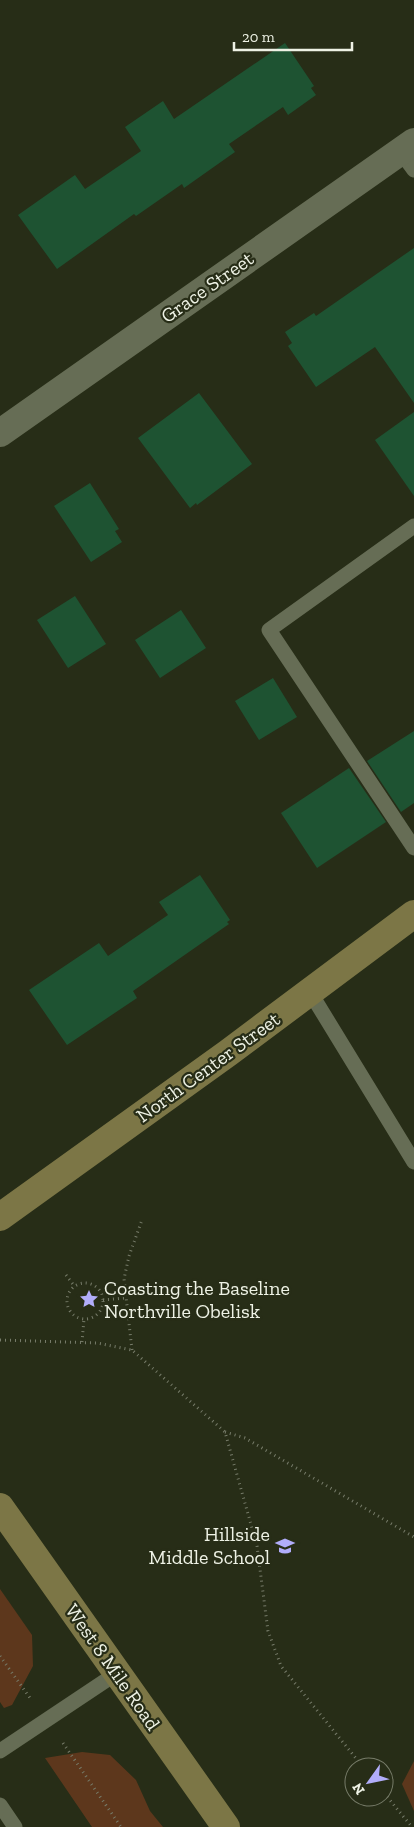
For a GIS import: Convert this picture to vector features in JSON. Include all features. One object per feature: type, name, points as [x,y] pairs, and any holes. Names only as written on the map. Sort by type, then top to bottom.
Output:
[{"type":"main road","name":"North Center Street","points":[[0,1217],[228,1053],[414,914]]},
{"type":"main road","name":"West 8 Mile Road","points":[[0,1507],[226,1827]]},
{"type":"street","name":"Grace Street","points":[[0,433],[409,154]]},
{"type":"lane","points":[[414,526],[269,630],[414,848]]},
{"type":"lane","points":[[310,992],[414,1162]]},
{"type":"lane","points":[[0,1751],[117,1673]]},
{"type":"lane","points":[[0,1805],[15,1827]]},
{"type":"path","points":[[132,1350],[124,1280],[129,1256],[142,1220]]},
{"type":"path","points":[[66,1275],[75,1287]]},
{"type":"path","points":[[83,1284],[94,1286],[99,1290],[102,1300],[100,1311],[97,1315],[84,1319],[74,1316],[70,1311],[67,1299],[75,1287],[83,1284]]},
{"type":"path","points":[[102,1300],[125,1298]]},
{"type":"path","points":[[82,1342],[84,1319]]},
{"type":"path","points":[[0,1340],[97,1343],[132,1350],[224,1432],[245,1438],[414,1537]]},
{"type":"path","points":[[224,1432],[258,1546],[268,1631],[281,1666],[355,1757]]},
{"type":"path","points":[[0,1656],[12,1673]]},
{"type":"path","points":[[76,1762],[121,1827]]},
{"type":"path","points":[[394,1805],[412,1827]]},
{"type":"shaded area","points":[[0,1589],[32,1635],[33,1666],[12,1705],[4,1708],[0,1702]]},
{"type":"shaded area","points":[[82,1752],[110,1755],[136,1780],[150,1811],[163,1827],[92,1827],[45,1758]]},
{"type":"shaded area","points":[[414,1761],[414,1811],[402,1784]]},
{"type":"building","points":[[285,43],[314,86],[311,88],[316,95],[288,115],[283,107],[229,144],[235,152],[184,188],[182,184],[136,216],[134,214],[57,269],[18,215],[75,175],[85,189],[141,151],[125,127],[163,101],[174,119]]},
{"type":"building","points":[[414,248],[414,403],[375,347],[316,387],[288,346],[292,343],[285,332],[314,313],[316,316]]},
{"type":"building","points":[[199,393],[252,464],[197,505],[196,503],[190,508],[138,438]]},
{"type":"building","points":[[414,412],[414,496],[375,440]]},
{"type":"building","points":[[90,483],[119,529],[115,531],[122,542],[91,562],[54,506]]},
{"type":"building","points":[[75,596],[106,644],[68,668],[37,620]]},
{"type":"building","points":[[181,610],[206,648],[160,678],[135,640]]},
{"type":"building","points":[[273,678],[297,717],[259,740],[235,701]]},
{"type":"building","points":[[414,731],[414,803],[401,812],[367,761]]},
{"type":"building","points":[[349,768],[386,822],[317,868],[281,813]]},
{"type":"building","points":[[200,875],[230,920],[227,922],[229,924],[133,991],[137,998],[67,1045],[29,990],[99,943],[108,956],[168,915],[159,902]]},
{"type":"place","name":"Coasting the Baseline Northville Obelisk","points":[[89,1299]]},
{"type":"place","name":"Hillside Middle School","points":[[285,1546]]}]
